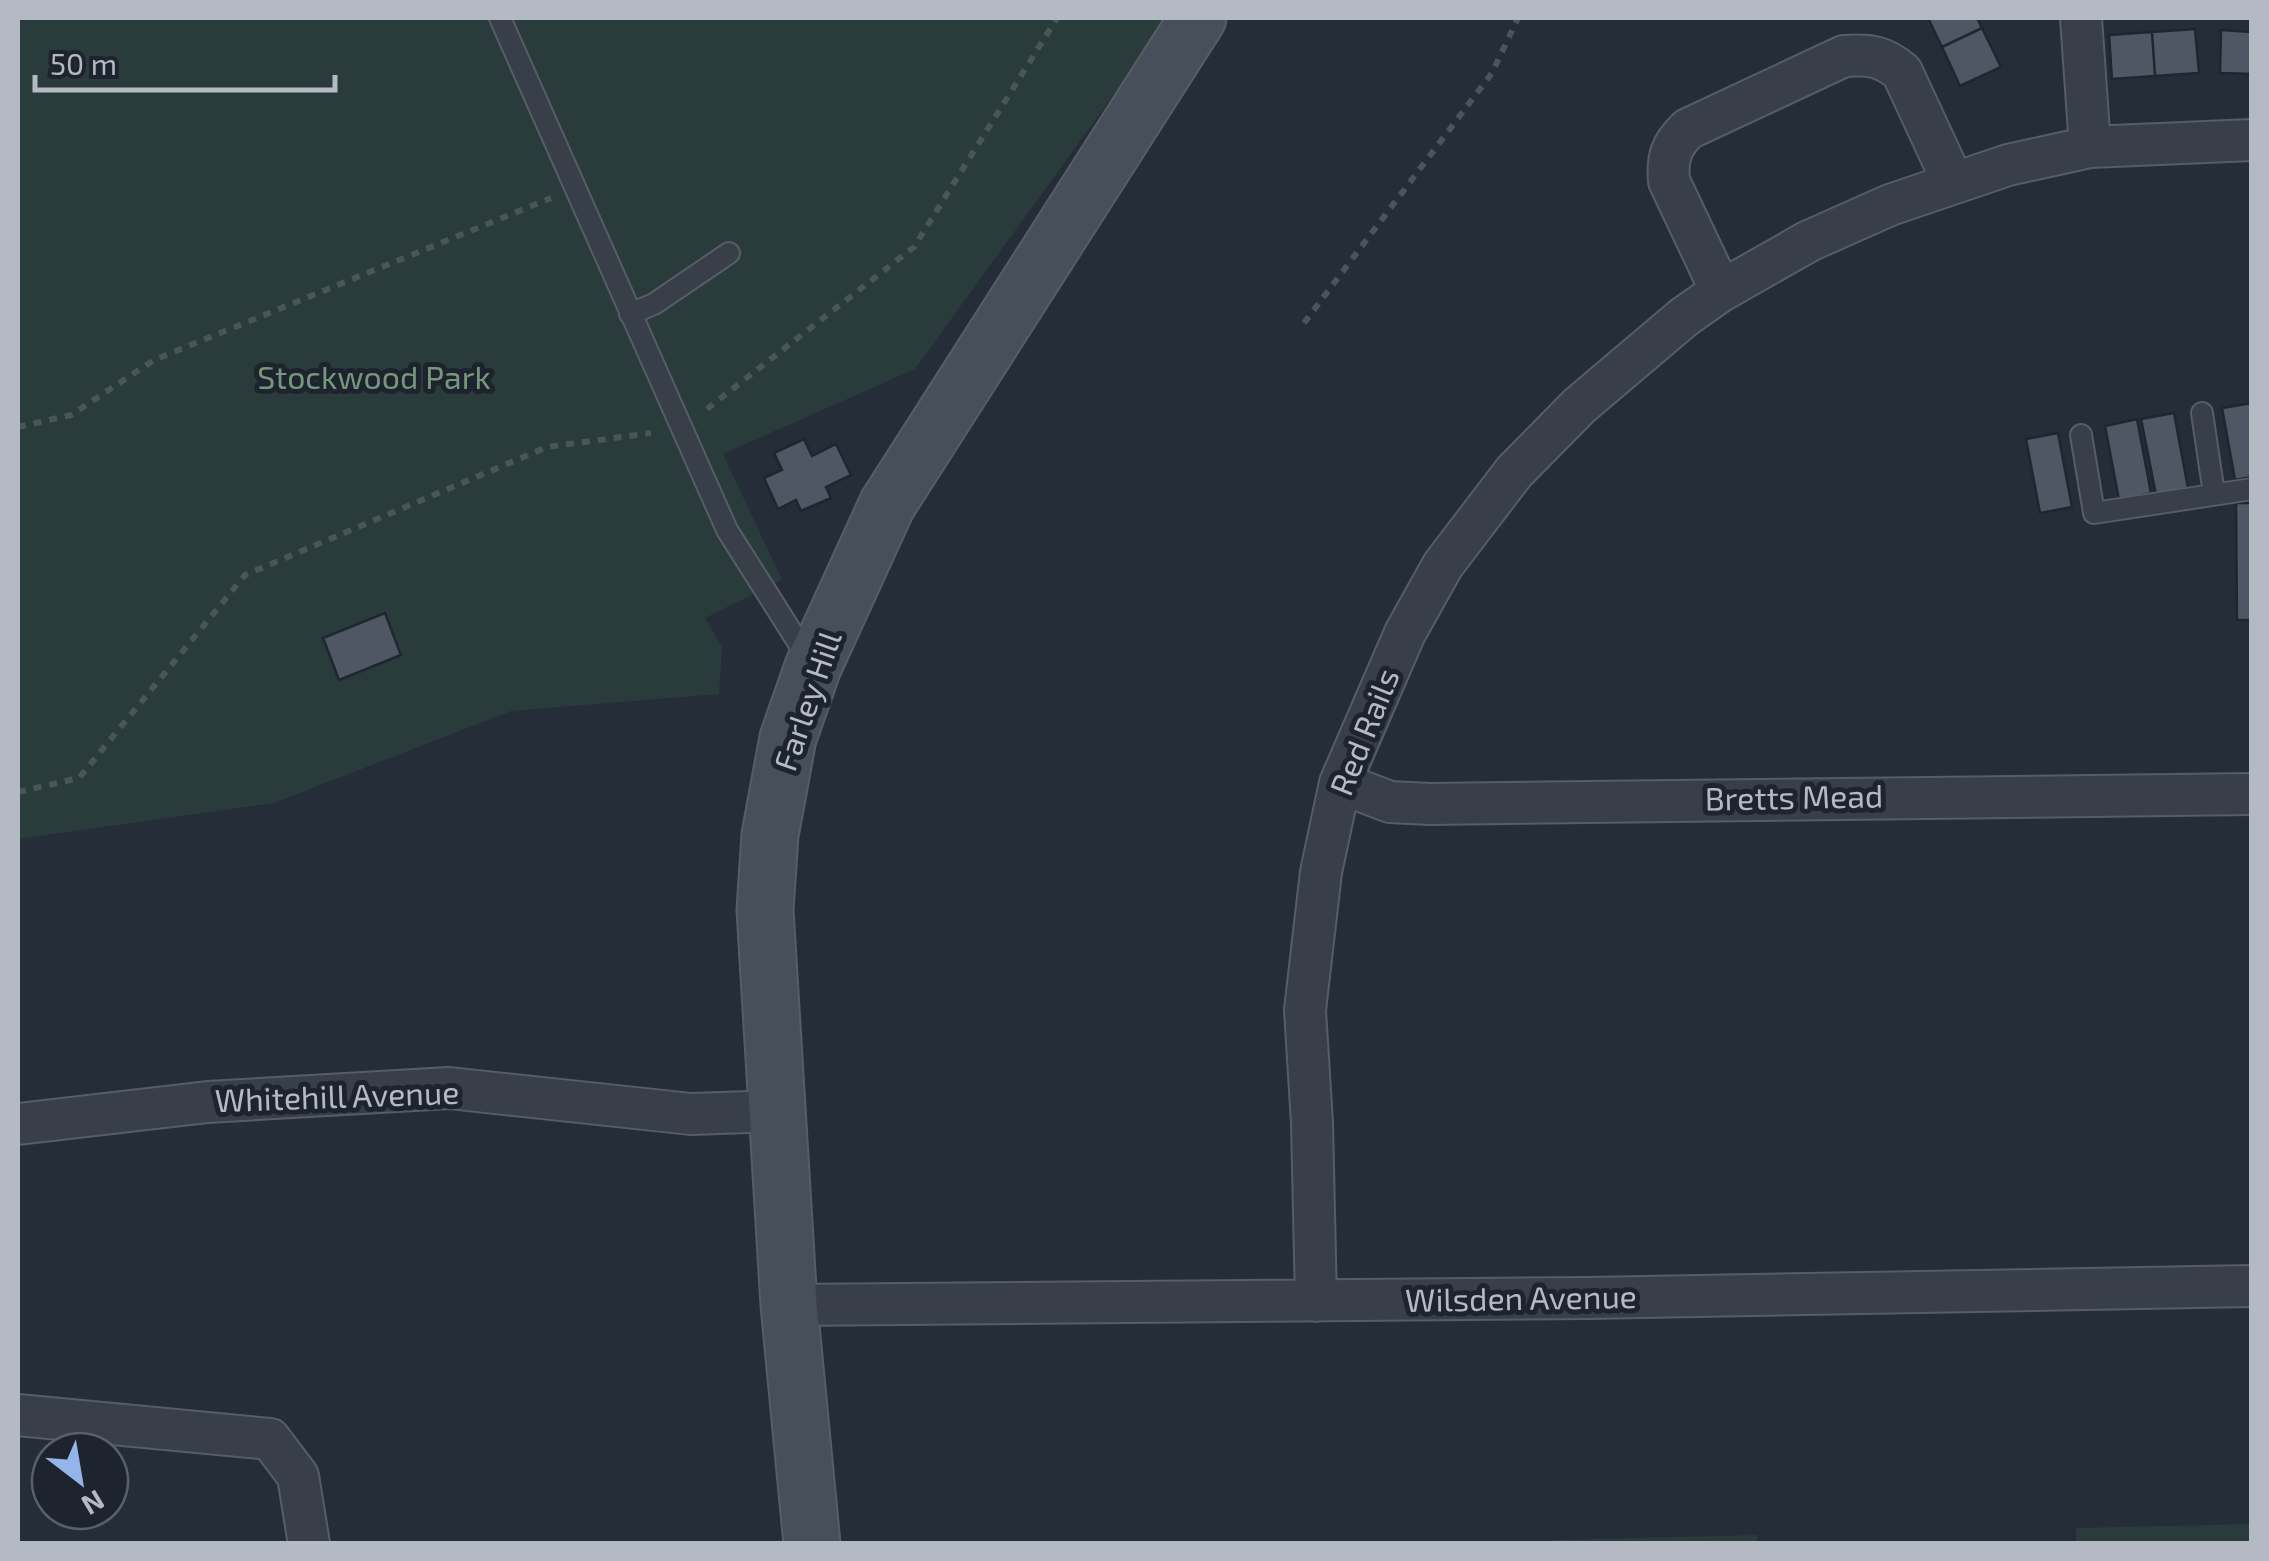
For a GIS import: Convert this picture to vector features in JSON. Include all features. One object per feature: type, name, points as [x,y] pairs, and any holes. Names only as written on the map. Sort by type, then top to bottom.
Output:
[{"type":"main road","name":"Farley Hill","points":[[812,1544],[790,1305],[765,910],[770,835],[788,738],[813,667],[887,506],[1198,18]]},
{"type":"street","points":[[2080,18],[2090,147]]},
{"type":"street","points":[[1722,291],[1669,181],[1668,161],[1674,142],[1688,129],[1809,72],[1844,56],[1868,54],[1887,60],[1902,72],[1954,182]]},
{"type":"street","name":"Red Rails","points":[[1316,1301],[1305,1010],[1321,872],[1340,783],[1404,633],[1443,565],[1514,472],[1579,406],[1684,317],[1810,241],[1954,182],[2008,165],[2090,147],[2252,140]]},
{"type":"street","name":"Bretts Mead","points":[[1340,783],[1390,802],[1430,804],[2252,794]]},
{"type":"street","name":"Whitehill Avenue","points":[[18,1124],[208,1102],[449,1088],[690,1114],[777,1111]]},
{"type":"street","name":"Wilsden Avenue","points":[[790,1305],[2252,1286]]},
{"type":"street","points":[[18,1414],[270,1439],[298,1476],[310,1544]]},
{"type":"lane","points":[[500,18],[727,530],[813,667]]},
{"type":"lane","points":[[630,314],[654,304],[729,253]]},
{"type":"lane","points":[[2202,413],[2214,494]]},
{"type":"lane","points":[[2081,436],[2094,513],[2252,490]]},
{"type":"path","points":[[18,792],[79,778],[244,575],[547,447],[681,429],[914,247],[1056,18]]},
{"type":"path","points":[[1304,322],[1492,73],[1518,18]]},
{"type":"path","points":[[18,427],[71,415],[154,360],[576,188]]},
{"type":"green space","name":"Stockwood Park","points":[[18,18],[1169,18],[915,369],[723,454],[782,580],[705,618],[722,647],[719,694],[511,711],[274,803],[18,839]]},
{"type":"green space","points":[[2251,1524],[2251,1543],[2076,1543],[2076,1528]]},
{"type":"green space","points":[[1757,1535],[1757,1544],[1553,1543],[1553,1540]]},
{"type":"building","points":[[1928,18],[1977,18],[1982,28],[1942,47]]},
{"type":"building","points":[[1982,28],[2001,67],[1960,86],[1942,47]]},
{"type":"building","points":[[2195,29],[2199,73],[2155,76],[2152,32]]},
{"type":"building","points":[[2221,30],[2252,32],[2252,74],[2220,73]]},
{"type":"building","points":[[2152,32],[2155,76],[2112,79],[2109,35]]},
{"type":"building","points":[[2252,403],[2252,477],[2235,480],[2222,408]]},
{"type":"building","points":[[2174,413],[2188,488],[2156,495],[2141,419]]},
{"type":"building","points":[[2137,419],[2151,493],[2119,500],[2105,426]]},
{"type":"building","points":[[2058,433],[2072,507],[2040,513],[2026,439]]},
{"type":"building","points":[[804,439],[812,456],[836,444],[851,475],[826,487],[831,498],[801,511],[796,500],[778,509],[764,478],[782,470],[774,453]]},
{"type":"building","points":[[2236,503],[2252,503],[2252,620],[2237,620]]},
{"type":"building","points":[[385,613],[401,655],[339,680],[323,638]]}]
